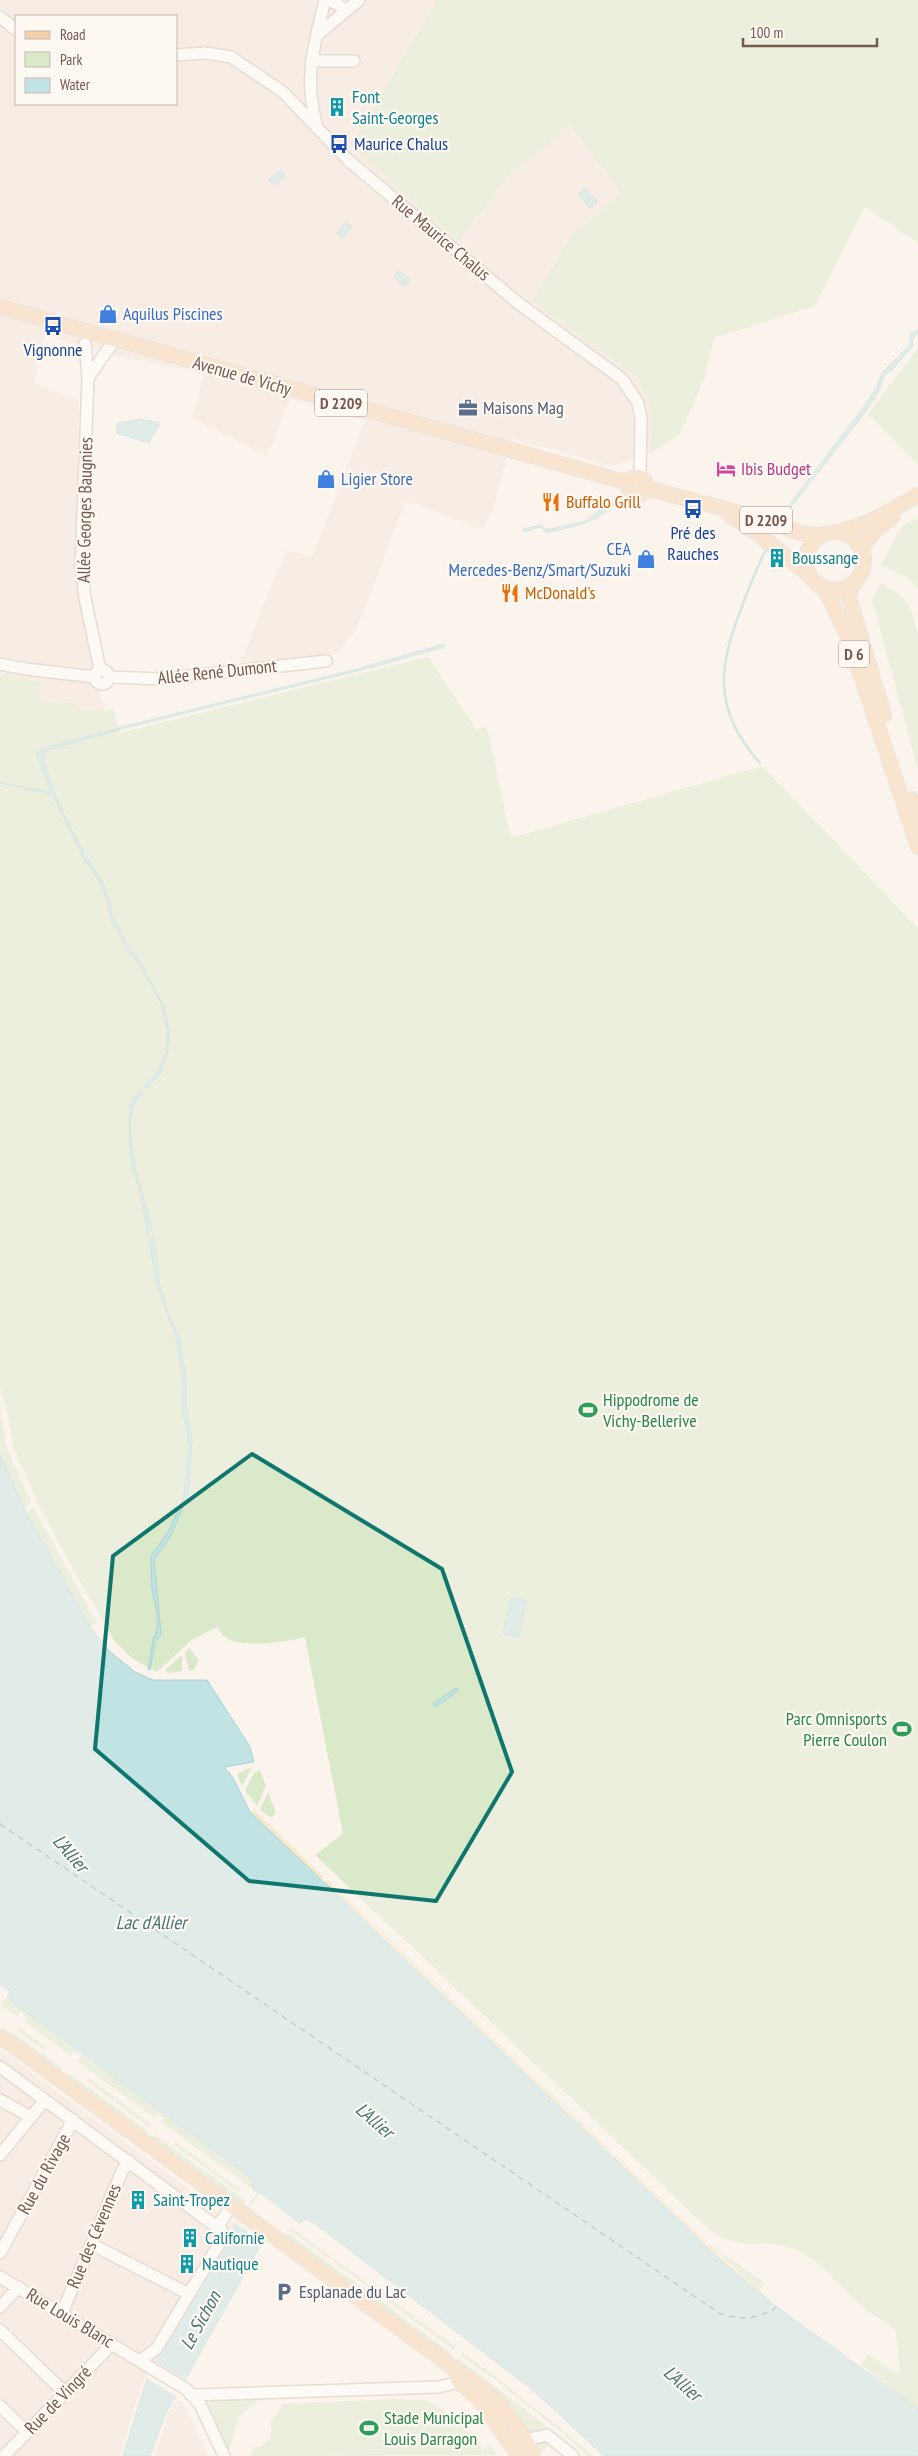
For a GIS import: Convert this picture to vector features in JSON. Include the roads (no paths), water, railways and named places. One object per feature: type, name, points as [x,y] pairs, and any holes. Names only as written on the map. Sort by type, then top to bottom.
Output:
[{"type":"main road","name":"Avenue de Vichy","points":[[0,308],[638,483],[710,506],[766,520],[800,533],[822,535]]},
{"type":"main road","points":[[837,532],[851,537],[861,548],[864,563],[859,578],[854,583],[840,590],[825,589],[812,580],[806,566],[807,551],[816,539],[822,535],[851,529],[886,514],[918,495]]},
{"type":"main road","points":[[861,548],[874,531],[918,502]]},
{"type":"main road","name":"Avenue de Vichy","points":[[710,506],[742,522],[784,556],[800,565],[808,574]]},
{"type":"main road","name":"D 6","points":[[854,583],[849,598],[918,820]]},
{"type":"main road","name":"D 6","points":[[825,589],[848,637],[918,847]]},
{"type":"main road","points":[[0,2036],[235,2214]]},
{"type":"main road","points":[[0,2045],[486,2391],[502,2407],[527,2441],[533,2456]]},
{"type":"main road","points":[[277,2244],[459,2382],[486,2409],[519,2456]]},
{"type":"street","points":[[316,35],[359,0]]},
{"type":"street","points":[[316,125],[309,79],[316,35],[325,2],[342,12]]},
{"type":"street","points":[[0,17],[15,29]]},
{"type":"street","name":"Rue Maurice Chalus","points":[[178,55],[205,53],[231,57],[283,92],[298,105],[348,160],[518,303],[622,379],[638,403],[641,418],[638,483]]},
{"type":"street","points":[[311,60],[354,61]]},
{"type":"street","points":[[298,105],[309,79]]},
{"type":"street","points":[[88,378],[115,339]]},
{"type":"street","name":"Allée Georges Baugnies","points":[[85,344],[88,378],[81,567],[85,598],[101,675]]},
{"type":"street","name":"Allée René Dumont","points":[[0,664],[26,669],[162,679],[326,661]]},
{"type":"street","points":[[0,2067],[218,2226],[222,2231],[222,2239],[157,2348],[140,2361]]},
{"type":"street","points":[[0,2100],[31,2117]]},
{"type":"street","points":[[0,2155],[45,2100]]},
{"type":"street","name":"Rue du Rivage","points":[[0,2253],[73,2120]]},
{"type":"street","name":"Rue des Cévennes","points":[[62,2313],[122,2171],[129,2161]]},
{"type":"street","points":[[218,2226],[235,2214]]},
{"type":"street","points":[[91,2244],[189,2294]]},
{"type":"street","name":"Rue Louis Blanc","points":[[0,2277],[190,2392]]},
{"type":"street","points":[[0,2307],[19,2287]]},
{"type":"street","points":[[0,2330],[65,2393]]},
{"type":"street","name":"Rue de Vingré","points":[[4,2456],[112,2344]]},
{"type":"street","points":[[190,2392],[440,2387],[459,2382]]},
{"type":"street","points":[[190,2392],[200,2404],[224,2456]]},
{"type":"street","points":[[0,2406],[27,2432]]},
{"type":"street","points":[[519,2456],[521,2448],[527,2441],[547,2435],[573,2456]]},
{"type":"water","points":[[280,170],[285,176],[275,186],[269,180]]},
{"type":"water","points":[[585,188],[597,202],[590,208],[579,194]]},
{"type":"water","points":[[346,222],[352,227],[343,238],[337,233]]},
{"type":"water","points":[[399,271],[410,280],[405,287],[394,277]]},
{"type":"water","points":[[918,330],[918,333],[913,338],[912,347],[892,370],[884,375],[880,389],[865,413],[785,514],[782,514],[863,408],[877,386],[882,373],[910,345],[910,334]]},
{"type":"water","points":[[141,419],[160,423],[149,443],[117,433],[117,423]]},
{"type":"water","points":[[618,497],[614,505],[607,511],[588,522],[556,531],[547,532],[540,527],[524,532],[523,529],[541,525],[545,529],[551,529],[585,521]]},
{"type":"water","points":[[444,644],[444,647],[377,666],[117,730],[117,728],[357,669]]},
{"type":"water","points":[[107,731],[108,733],[48,750],[42,758],[59,805],[101,880],[110,901],[112,916],[128,945],[140,961],[165,1009],[169,1032],[168,1051],[161,1072],[147,1088],[144,1086],[159,1070],[167,1050],[167,1030],[162,1005],[110,917],[108,901],[98,879],[84,859],[52,794],[0,783],[51,792],[37,753],[45,748]]},
{"type":"water","points":[[140,1090],[143,1092],[134,1105],[130,1133],[132,1150],[152,1230],[148,1234],[139,1188],[132,1168],[129,1138],[130,1104]]},
{"type":"water","points":[[153,1236],[160,1286],[167,1311],[179,1335],[186,1380],[186,1407],[192,1441],[188,1495],[171,1535],[154,1560],[161,1634],[155,1642],[150,1670],[148,1669],[153,1640],[157,1630],[157,1612],[152,1590],[151,1556],[168,1532],[184,1497],[189,1444],[182,1408],[183,1378],[176,1337],[156,1282],[149,1241]]},
{"type":"water","name":"Lac d'Allier","points":[[0,1455],[26,1512],[90,1627],[109,1651],[135,1672],[153,1680],[207,1680],[250,1747],[254,1762],[224,1767],[233,1778],[250,1812],[723,2262],[777,2307],[918,2409],[918,2456],[604,2456],[534,2391],[313,2222],[306,2219],[299,2223],[285,2212],[262,2243],[165,2415],[150,2456],[123,2456],[148,2375],[236,2224],[258,2193],[253,2189],[254,2182],[246,2174],[35,2019],[7,1997],[11,1992],[0,1984]]},
{"type":"water","points":[[511,1598],[526,1601],[519,1637],[503,1634]]},
{"type":"water","points":[[456,1688],[458,1691],[435,1707],[433,1704]]},
{"type":"waterway","points":[[760,763],[744,743],[734,725],[727,706],[724,687],[728,648],[754,576],[767,548]]},
{"type":"waterway","points":[[105,733],[119,729]]},
{"type":"place","name":"Font Saint-Georges","points":[[337,107]]},
{"type":"place","name":"Maurice Chalus","points":[[339,144]]},
{"type":"place","name":"Aquilus Piscines","points":[[108,314]]},
{"type":"place","name":"Vignonne","points":[[53,326]]},
{"type":"place","name":"Maisons Mag","points":[[468,408]]},
{"type":"place","name":"Ibis Budget","points":[[726,469]]},
{"type":"place","name":"Ligier Store","points":[[326,479]]},
{"type":"place","name":"Buffalo Grill","points":[[551,502]]},
{"type":"place","name":"Pré des Rauches","points":[[693,509]]},
{"type":"place","name":"Boussange","points":[[777,558]]},
{"type":"place","name":"CEA Mercedes-Benz/Smart/Suzuki","points":[[646,559]]},
{"type":"place","name":"McDonald's","points":[[510,593]]},
{"type":"place","name":"Hippodrome de Vichy-Bellerive","points":[[588,1410]]},
{"type":"place","name":"Parc Omnisports Pierre Coulon","points":[[902,1729]]},
{"type":"place","name":"Saint-Tropez","points":[[138,2200]]},
{"type":"place","name":"Californie","points":[[190,2238]]},
{"type":"place","name":"Nautique","points":[[187,2264]]},
{"type":"place","name":"Esplanade du Lac","points":[[284,2292]]},
{"type":"place","name":"Stade Municipal Louis Darragon","points":[[369,2428]]},
{"type":"water label","name":"L'Allier","points":[[71,1853]]},
{"type":"water label","name":"L'Allier","points":[[375,2120]]},
{"type":"water label","name":"Le Sichon","points":[[200,2320]]},
{"type":"water label","name":"L'Allier","points":[[683,2383]]}]
